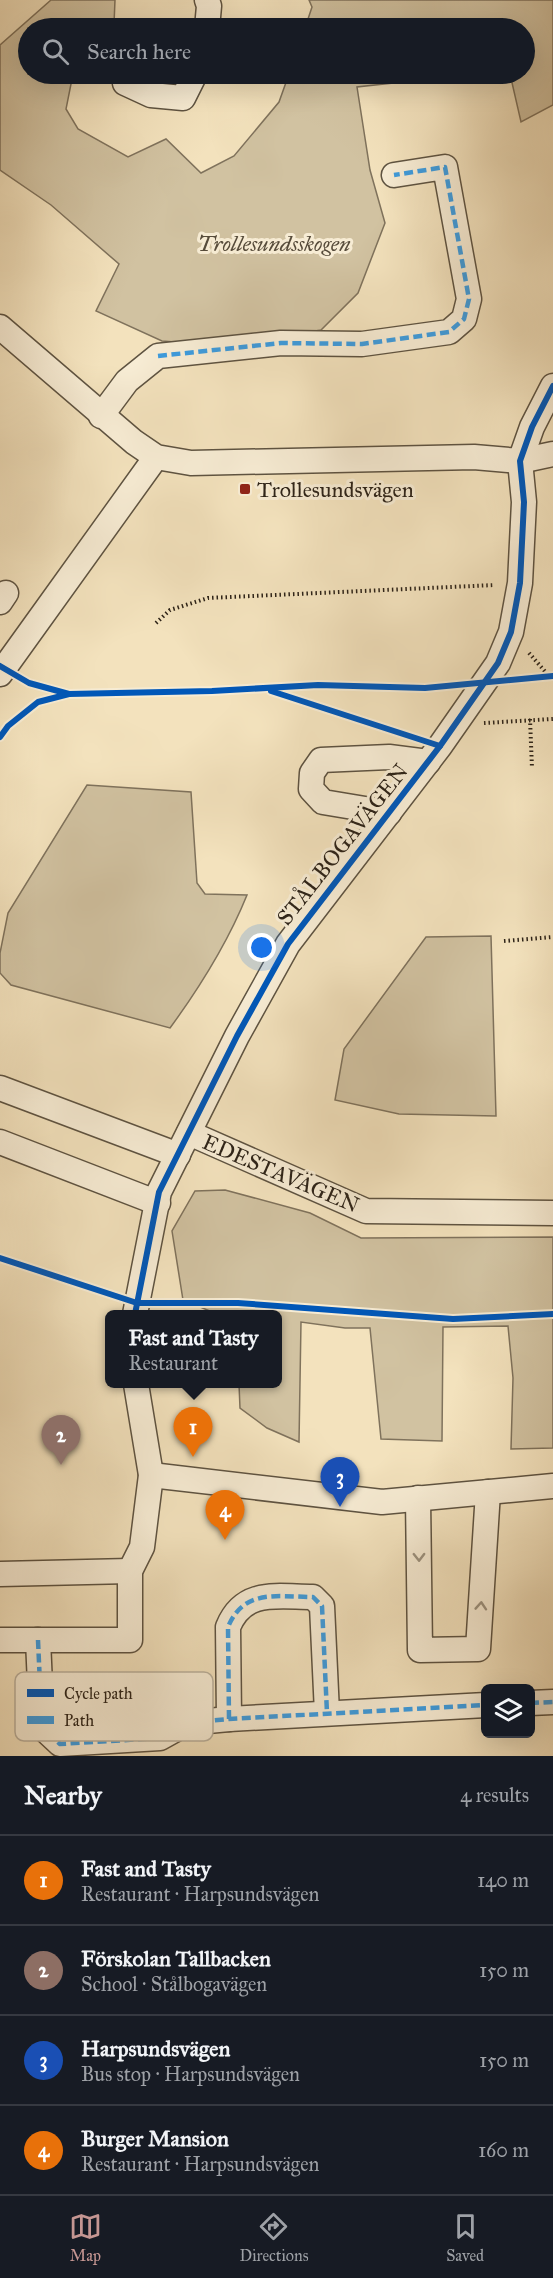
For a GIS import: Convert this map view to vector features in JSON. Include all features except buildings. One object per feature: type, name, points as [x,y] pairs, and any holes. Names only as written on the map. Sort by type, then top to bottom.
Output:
[{"type":"street","points":[[207,0],[208,18]]},
{"type":"street","points":[[129,84],[151,95],[183,98],[190,84]]},
{"type":"street","points":[[101,416],[127,381],[158,356],[282,343],[362,344],[449,332],[464,319],[469,299],[445,167],[394,175]]},
{"type":"street","points":[[0,327],[101,416],[156,457],[191,463],[474,457],[520,461],[553,454]]},
{"type":"street","points":[[520,461],[532,427],[553,387]]},
{"type":"street","points":[[0,674],[156,457]]},
{"type":"street","name":"STÅLBOGAVÄGEN","points":[[136,1310],[159,1192],[288,944],[428,762],[498,663],[511,632],[520,583],[524,502],[520,461]]},
{"type":"street","name":"STÅLBOGAVÄGEN","points":[[389,813],[323,802],[311,789],[312,773],[321,760],[389,757],[428,762]]},
{"type":"street","points":[[0,1088],[178,1155]]},
{"type":"street","name":"EDESTAVÄGEN","points":[[189,1133],[366,1211],[553,1213]]},
{"type":"street","points":[[0,1142],[158,1203]]},
{"type":"street","points":[[0,1640],[130,1640],[130,1571],[142,1547],[150,1475],[137,1388]]},
{"type":"street","points":[[150,1475],[382,1502],[553,1486]]},
{"type":"street","points":[[418,1498],[420,1650],[478,1649],[488,1492]]},
{"type":"street","points":[[0,1574],[130,1571]]},
{"type":"street","points":[[229,1719],[228,1627],[233,1614],[245,1601],[266,1596],[313,1597],[322,1606],[327,1713]]},
{"type":"street","points":[[38,1640],[39,1672]]},
{"type":"street","points":[[535,1703],[553,1702]]},
{"type":"street","points":[[213,1721],[481,1705]]},
{"type":"street","points":[[57,1741],[60,1744],[110,1741]]},
{"type":"path","points":[[156,623],[170,610],[208,598],[520,583]]},
{"type":"path","points":[[539,677],[553,676]]},
{"type":"path","points":[[453,726],[553,718]]},
{"type":"path","points":[[530,719],[532,768]]},
{"type":"path","points":[[504,941],[553,937]]},
{"type":"green space","name":"Trollesundsskogen","points":[[51,0],[115,0],[114,18],[31,18]]},
{"type":"green space","points":[[309,0],[553,0],[553,105],[521,122],[512,84],[535,84],[535,18],[308,18],[312,7]]},
{"type":"green space","name":"Trollesundsskogen","points":[[18,29],[18,84],[71,84],[66,109],[78,129],[128,157],[166,139],[201,173],[234,156],[279,102],[285,84],[384,84],[357,87],[370,170],[385,223],[358,293],[321,330],[228,346],[162,341],[96,311],[119,264],[51,205],[0,170],[0,45]]},
{"type":"green space","points":[[87,785],[191,792],[197,883],[205,894],[247,895],[213,964],[170,1028],[11,985],[0,973],[0,953],[8,913]]},
{"type":"green space","points":[[491,936],[496,1116],[399,1114],[335,1100],[344,1049],[426,937]]},
{"type":"green space","points":[[225,1190],[310,1213],[361,1238],[553,1237],[553,1448],[511,1449],[513,1378],[508,1326],[443,1327],[442,1441],[381,1439],[370,1328],[345,1328],[301,1322],[299,1442],[267,1428],[240,1408],[239,1388],[282,1388],[282,1310],[207,1310],[183,1300],[172,1231],[195,1191]]},
{"type":"marked path","points":[[158,356],[281,343],[362,344],[449,332],[464,319],[469,299],[445,167],[394,175]]},
{"type":"marked path","points":[[229,1719],[228,1627],[243,1606],[253,1600],[275,1596],[313,1597],[322,1606],[327,1713]]},
{"type":"marked path","points":[[38,1640],[39,1672]]},
{"type":"marked path","points":[[535,1703],[553,1702]]},
{"type":"marked path","points":[[213,1721],[481,1705]]},
{"type":"marked path","points":[[57,1741],[60,1744],[110,1741]]},
{"type":"cycle path","points":[[136,1310],[159,1192],[237,1036],[288,944],[440,746],[498,663],[511,632],[520,583],[524,502],[520,461],[532,427],[553,386]]},
{"type":"cycle path","points":[[0,666],[29,683],[69,694]]},
{"type":"cycle path","points":[[0,737],[8,726],[38,702],[69,694],[212,691],[318,685],[425,688],[553,676]]},
{"type":"cycle path","points":[[271,691],[440,746]]},
{"type":"cycle path","points":[[0,1258],[137,1303],[238,1303],[453,1319],[553,1314]]},
{"type":"place","name":"Trollesundsvägen","points":[[245,489]]},
{"type":"place","name":"Fast and Tasty","points":[[193,1457]]},
{"type":"place","name":"Förskolan Tallbacken","points":[[61,1465]]},
{"type":"place","name":"Harpsundsvägen","points":[[340,1507]]},
{"type":"place","name":"Burger Mansion","points":[[225,1540]]}]
